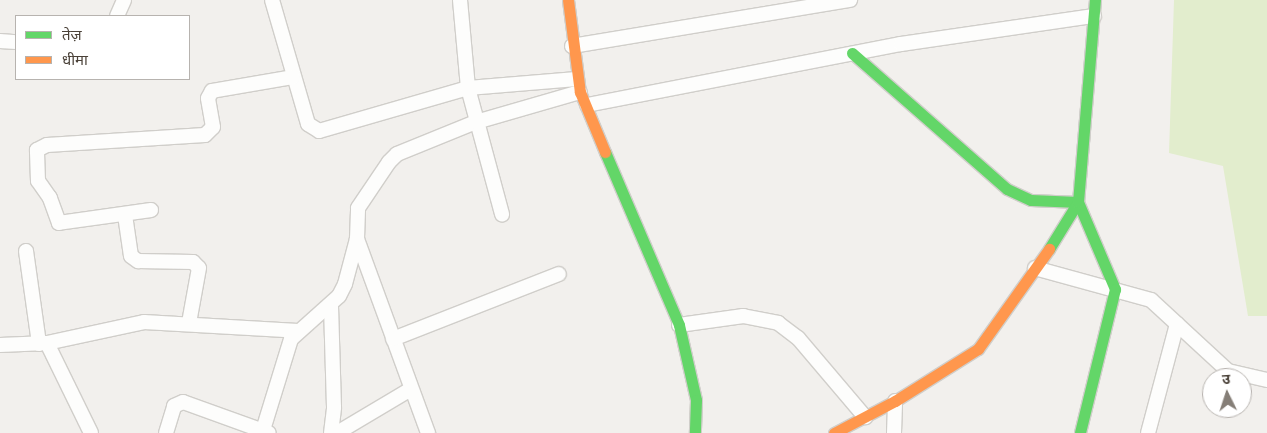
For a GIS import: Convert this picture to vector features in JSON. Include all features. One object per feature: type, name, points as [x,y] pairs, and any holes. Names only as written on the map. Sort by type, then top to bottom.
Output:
[{"type":"street","points":[[117,15],[124,0]]},
{"type":"street","points":[[272,0],[308,124],[319,131],[468,88],[579,85]]},
{"type":"street","points":[[460,0],[468,88],[502,214]]},
{"type":"street","points":[[568,0],[572,46],[579,85],[679,325],[696,400],[695,433]]},
{"type":"street","points":[[572,46],[850,0]]},
{"type":"street","points":[[834,433],[895,401],[978,349],[1070,219],[1078,202],[1095,0]]},
{"type":"street","points":[[587,105],[852,53],[1094,16]]},
{"type":"street","points":[[0,41],[15,42]]},
{"type":"street","points":[[852,53],[1007,189],[1031,200],[1078,202]]},
{"type":"street","points":[[151,210],[59,223],[50,198],[38,181],[37,150],[47,145],[205,135],[213,127],[208,98],[212,91],[293,77]]},
{"type":"street","points":[[166,433],[174,406],[183,402],[266,432],[287,348],[298,331],[331,304],[345,284],[356,239],[358,208],[388,162],[397,154],[476,122],[579,85]]},
{"type":"street","points":[[1078,202],[1116,290],[1080,433]]},
{"type":"street","points":[[125,215],[131,256],[138,261],[193,262],[200,268],[189,323]]},
{"type":"street","points":[[356,239],[428,433]]},
{"type":"street","points":[[26,251],[43,343],[95,432]]},
{"type":"street","points":[[1035,268],[1151,300],[1228,371],[1267,380]]},
{"type":"street","points":[[393,339],[560,274]]},
{"type":"street","points":[[331,304],[334,407],[331,433]]},
{"type":"street","points":[[679,325],[743,316],[778,323],[798,338],[865,417]]},
{"type":"street","points":[[0,345],[43,343],[129,324],[189,323],[298,331]]},
{"type":"street","points":[[1148,433],[1177,324]]},
{"type":"street","points":[[337,433],[411,389]]},
{"type":"street","points":[[894,433],[895,401]]},
{"type":"green space","points":[[1174,0],[1267,0],[1267,316],[1248,316],[1223,166],[1169,153]]},
{"type":"traffic: fast","points":[[1049,249],[1078,202],[1095,0]]},
{"type":"traffic: fast","points":[[852,53],[1007,189],[1031,200],[1078,202],[1115,289],[1080,433]]},
{"type":"traffic: fast","points":[[605,152],[679,325],[696,400],[695,433]]},
{"type":"traffic: slow","points":[[568,0],[580,92],[605,152]]},
{"type":"traffic: slow","points":[[834,433],[895,401],[978,349],[1049,249]]}]
